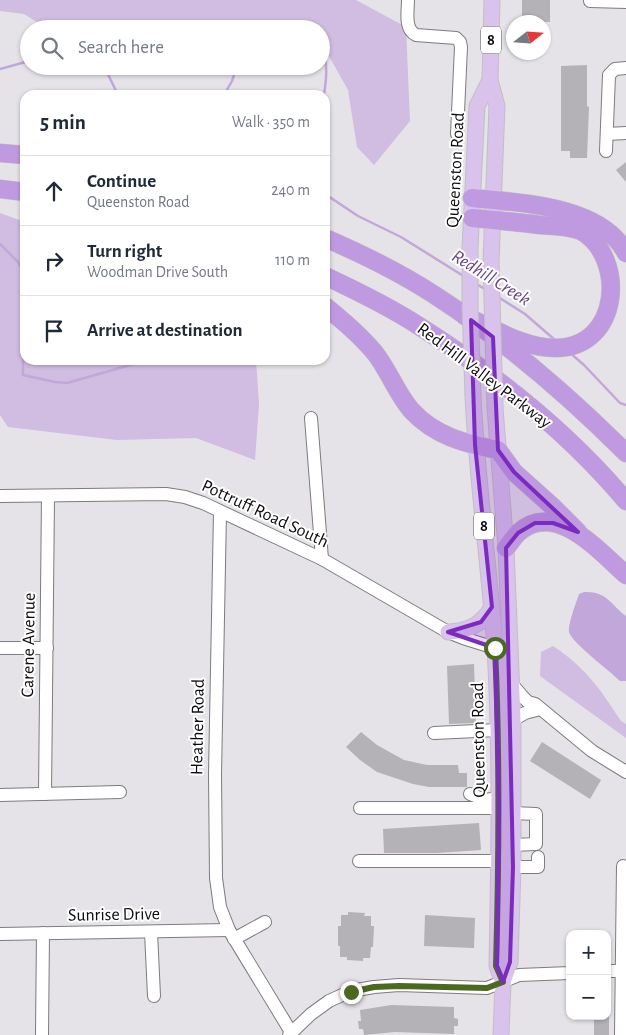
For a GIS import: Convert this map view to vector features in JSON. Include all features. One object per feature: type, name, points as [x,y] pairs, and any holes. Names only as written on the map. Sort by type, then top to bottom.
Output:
[{"type":"highway","points":[[0,153],[20,155]]},
{"type":"highway","points":[[0,189],[20,191]]},
{"type":"highway","points":[[472,198],[552,208],[584,218],[609,233],[626,253]]},
{"type":"highway","points":[[465,316],[528,344],[545,347],[568,347],[586,340],[609,319],[616,300],[617,276],[608,254],[597,241],[583,231],[572,228],[472,218]]},
{"type":"highway","name":"Red Hill Valley Parkway","points":[[330,240],[388,268],[465,316],[545,377],[626,453]]},
{"type":"highway","name":"Red Hill Valley Parkway","points":[[330,279],[418,325],[471,361],[537,413],[577,449],[626,500]]},
{"type":"highway","points":[[330,310],[360,336],[375,354],[412,411],[444,435],[461,442],[498,450],[514,472],[626,575]]},
{"type":"highway","points":[[506,548],[518,533],[535,523],[553,523],[578,532]]},
{"type":"main road","name":"Queenston Road","points":[[492,0],[490,80],[498,106],[491,262],[495,408],[506,548],[512,683],[512,720],[499,860],[496,966],[503,982]]},
{"type":"main road","name":"Queenston Road","points":[[490,80],[477,106],[470,248],[475,445],[492,607],[503,806],[513,845],[510,962],[503,982],[502,1035]]},
{"type":"main road","points":[[448,632],[463,630],[476,625],[487,616],[492,607]]},
{"type":"street","points":[[408,0],[408,29],[412,33],[416,35],[456,38],[460,42],[457,134]]},
{"type":"street","points":[[590,0],[626,2]]},
{"type":"street","points":[[606,151],[609,75],[615,69],[626,68]]},
{"type":"street","points":[[607,134],[626,133]]},
{"type":"street","points":[[311,418],[322,559]]},
{"type":"street","name":"Pottruff Road South","points":[[0,496],[166,494],[185,497],[203,503],[322,559],[448,632],[495,648]]},
{"type":"street","name":"Carene Avenue","points":[[45,794],[48,496]]},
{"type":"street","name":"Heather Road","points":[[220,512],[215,774],[216,878],[220,907],[231,934],[290,1033]]},
{"type":"street","points":[[0,648],[47,648]]},
{"type":"street","points":[[512,683],[528,702],[540,709],[592,751],[626,772]]},
{"type":"street","points":[[512,720],[525,713],[540,709]]},
{"type":"street","points":[[434,733],[498,730]]},
{"type":"street","points":[[0,795],[120,792]]},
{"type":"street","points":[[470,794],[503,806],[536,814],[536,844],[513,845]]},
{"type":"street","points":[[360,808],[503,806]]},
{"type":"street","points":[[513,867],[538,867],[538,857]]},
{"type":"street","points":[[359,861],[499,860]]},
{"type":"street","points":[[621,1035],[624,971],[623,866]]},
{"type":"street","points":[[231,934],[265,922]]},
{"type":"street","points":[[151,932],[154,996]]},
{"type":"street","name":"Sunrise Drive","points":[[0,934],[151,932],[231,934]]},
{"type":"street","points":[[42,1035],[43,933]]},
{"type":"street","points":[[611,971],[624,971]]},
{"type":"street","points":[[290,1033],[329,1001],[351,992],[374,987],[487,988],[520,975],[566,973]]},
{"type":"highlighted area","points":[[471,320],[493,337],[498,450],[514,472],[578,532],[553,523],[535,523],[518,533],[506,548],[513,867],[510,962],[503,982],[497,966],[499,808],[495,648],[448,632],[481,622],[492,607],[475,445]]},
{"type":"shaded area","points":[[0,0],[356,0],[406,27],[410,121],[374,165],[357,147],[348,90],[330,58],[330,20],[34,20],[24,14],[0,11]]},
{"type":"shaded area","points":[[0,213],[20,220],[20,365],[256,365],[259,404],[255,460],[196,438],[117,440],[8,427],[0,415]]},
{"type":"shaded area","points":[[592,592],[603,596],[626,616],[626,681],[620,681],[571,637],[569,628],[571,619],[579,594]]},
{"type":"shaded area","points":[[553,646],[575,662],[599,689],[621,721],[626,724],[626,738],[540,676],[541,652]]},
{"type":"building","points":[[522,0],[550,0],[550,15],[522,15]]},
{"type":"building","points":[[587,65],[587,106],[589,107],[587,158],[570,158],[570,151],[561,151],[561,66]]},
{"type":"building","points":[[626,162],[626,182],[616,170]]},
{"type":"building","points":[[474,664],[476,723],[449,724],[447,666]]},
{"type":"building","points":[[361,732],[377,745],[404,760],[427,765],[458,765],[459,773],[467,773],[467,787],[429,787],[413,784],[377,772],[346,747]]},
{"type":"building","points":[[542,742],[601,780],[590,799],[530,761]]},
{"type":"building","points":[[479,823],[481,850],[437,853],[384,853],[383,829]]},
{"type":"building","points":[[348,912],[365,913],[364,916],[371,916],[371,926],[374,926],[373,947],[371,947],[370,958],[363,958],[363,961],[347,960],[347,957],[340,957],[338,926],[341,926],[341,915],[348,915]]},
{"type":"building","points":[[425,915],[475,918],[474,948],[424,946]]},
{"type":"building","points":[[391,1005],[454,1007],[454,1018],[458,1019],[458,1026],[454,1026],[454,1034],[395,1032],[364,1035],[363,1029],[359,1029],[358,1021],[361,1021],[360,1010]]},
{"type":"building","points":[[594,1020],[609,1020],[609,1035],[594,1035]]},
{"type":"waterway","name":"Redhill Creek","points":[[0,69],[20,63]]},
{"type":"waterway","name":"Redhill Creek","points":[[108,75],[116,90]]},
{"type":"waterway","name":"Redhill Creek","points":[[227,90],[234,75]]},
{"type":"waterway","name":"Redhill Creek","points":[[325,90],[326,75]]},
{"type":"waterway","name":"Redhill Creek","points":[[330,197],[358,216],[401,237],[465,277]]},
{"type":"waterway","points":[[0,244],[20,265]]},
{"type":"waterway","name":"Redhill Creek","points":[[476,284],[487,290]]},
{"type":"waterway","name":"Redhill Creek","points":[[498,297],[525,314],[555,340]]},
{"type":"waterway","name":"Redhill Creek","points":[[569,352],[620,403],[626,405]]},
{"type":"waterway","points":[[23,365],[23,375],[67,383],[130,365]]},
{"type":"route","points":[[351,992],[374,987],[399,986],[487,988],[503,982],[496,966],[499,808],[495,648]]}]
